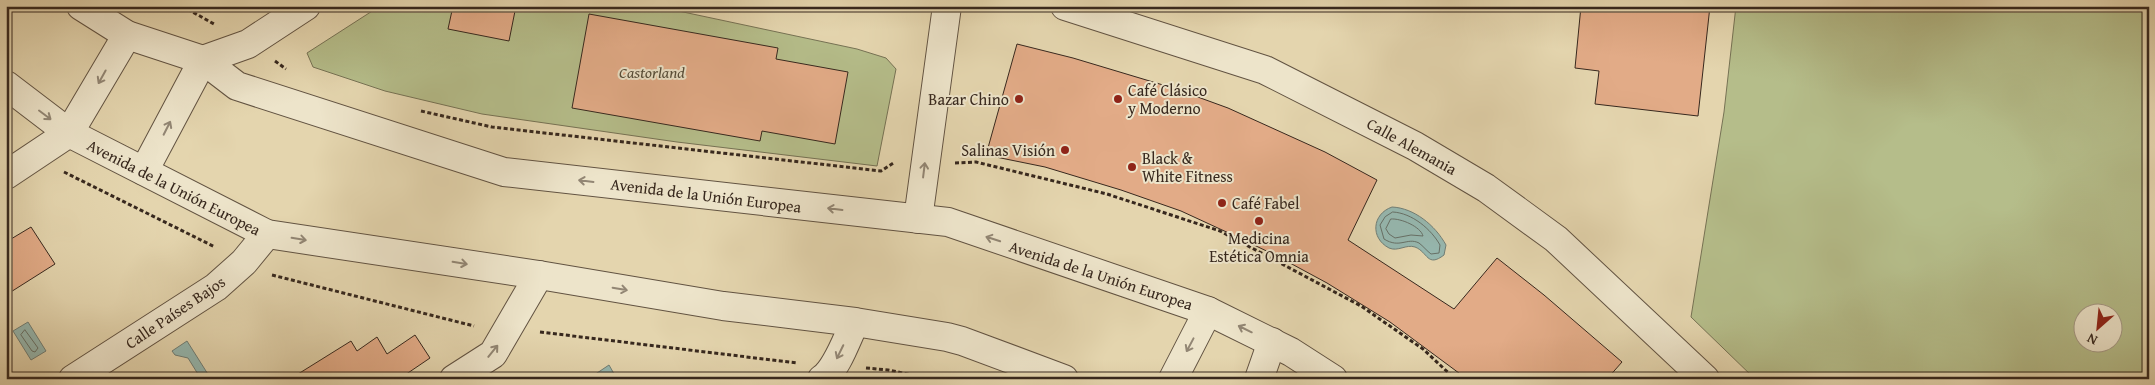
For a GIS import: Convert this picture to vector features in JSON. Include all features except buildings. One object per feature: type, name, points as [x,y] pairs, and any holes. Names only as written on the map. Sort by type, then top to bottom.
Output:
[{"type":"street","name":"Avenida de la Unión Europea","points":[[81,6],[127,35],[203,60],[236,86],[504,172],[948,222],[1208,311],[1272,342],[1333,379]]},
{"type":"street","points":[[144,171],[203,60],[248,44],[306,6]]},
{"type":"street","points":[[918,219],[947,6]]},
{"type":"street","name":"Calle Alemania","points":[[1064,6],[1266,70],[1415,146],[1486,188],[1556,239],[1697,376]]},
{"type":"street","points":[[6,175],[69,133],[127,35]]},
{"type":"street","name":"Avenida de la Unión Europea","points":[[6,85],[69,133],[267,234],[539,275],[723,306],[855,322],[962,341],[1064,379]]},
{"type":"street","name":"Calle Países Bajos","points":[[73,379],[216,287],[244,262],[267,234]]},
{"type":"street","points":[[454,379],[492,354],[539,275]]},
{"type":"street","points":[[1173,379],[1208,311]]},
{"type":"street","points":[[828,372],[855,322]]},
{"type":"street","points":[[1258,379],[1272,342]]},
{"type":"path","points":[[182,6],[292,72]]},
{"type":"path","points":[[418,110],[492,127],[880,171],[909,152],[949,163],[976,162],[1107,194],[1220,230],[1361,306],[1423,349],[1455,379]]},
{"type":"path","points":[[34,157],[244,262],[280,277],[470,325],[777,362],[828,372],[888,370],[932,379]]},
{"type":"green space","name":"Castorland","points":[[380,6],[655,6],[857,49],[886,58],[896,69],[877,166],[677,142],[482,114],[385,91],[313,67],[307,53]]},
{"type":"green space","points":[[1736,6],[2149,6],[2149,379],[1755,379],[1691,317],[1724,112]]},
{"type":"water","points":[[1392,207],[1416,214],[1430,224],[1446,245],[1444,255],[1438,259],[1431,260],[1419,249],[1412,246],[1392,249],[1383,244],[1376,232],[1377,220],[1385,210]]},
{"type":"water","points":[[28,322],[46,351],[31,360],[13,331]]},
{"type":"water","points":[[187,341],[211,379],[201,379],[188,358],[175,355],[172,351]]},
{"type":"water","points":[[609,365],[617,379],[588,379]]},
{"type":"place","name":"Bazar Chino","points":[[1019,99]]},
{"type":"place","name":"Café Clásico y Moderno","points":[[1118,99]]},
{"type":"place","name":"Salinas Visión","points":[[1065,150]]},
{"type":"place","name":"Black & White Fitness","points":[[1132,167]]},
{"type":"place","name":"Café Fabel","points":[[1222,203]]},
{"type":"place","name":"Medicina Estética Omnia","points":[[1259,221]]}]
